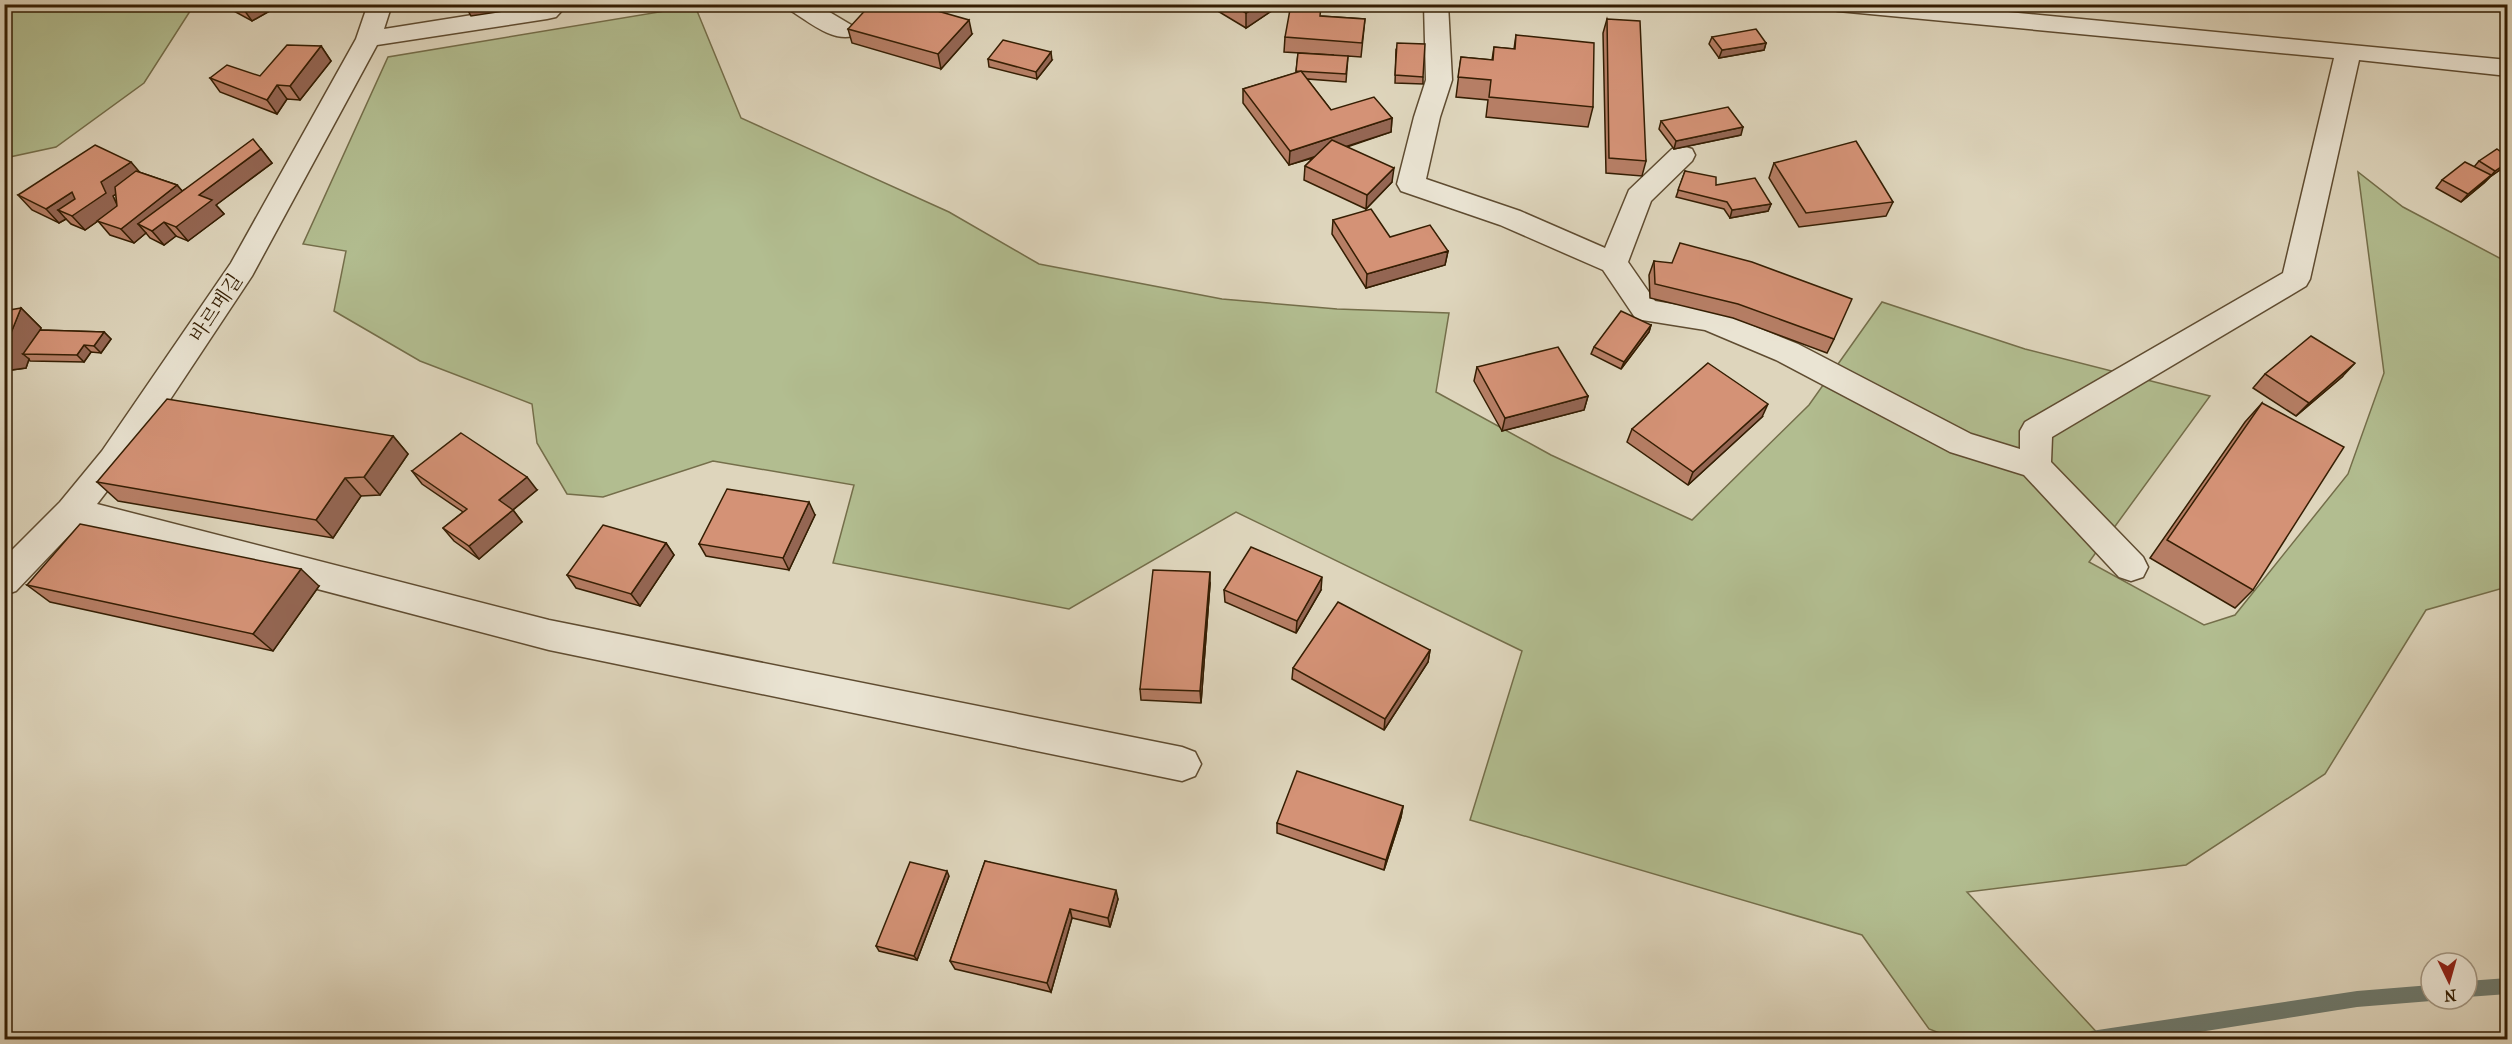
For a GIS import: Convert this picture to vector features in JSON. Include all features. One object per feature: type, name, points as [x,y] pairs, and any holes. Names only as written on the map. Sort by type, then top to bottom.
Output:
[{"type":"street","name":"바르메길","points":[[4,580],[72,511],[113,460],[243,269],[368,39],[380,4]]},
{"type":"street","points":[[368,39],[547,12],[556,4]]},
{"type":"street","points":[[797,4],[844,31]]},
{"type":"street","points":[[1436,4],[1439,80],[1427,117],[1411,184],[1510,218],[1613,263],[1646,311],[1709,320],[1787,352],[1961,443],[2035,465],[2131,567]]},
{"type":"street","points":[[1838,4],[2348,51],[2508,69]]},
{"type":"street","points":[[2035,465],[2036,431],[2296,279],[2348,51]]},
{"type":"street","points":[[1613,263],[1639,197],[1682,156]]},
{"type":"street","points":[[72,511],[549,635],[1182,764]]},
{"type":"green space","points":[[5,4],[194,5],[144,83],[56,147],[5,158]]},
{"type":"green space","points":[[695,6],[741,118],[949,212],[1039,264],[1222,299],[1337,309],[1449,313],[1436,392],[1551,455],[1692,520],[1809,405],[1882,302],[2025,349],[2210,396],[2089,562],[2204,625],[2235,615],[2348,474],[2384,373],[2358,172],[2403,207],[2507,262],[2507,587],[2426,610],[2325,774],[2186,865],[1967,892],[2103,1039],[1955,1039],[1929,1029],[1862,935],[1470,820],[1522,651],[1236,512],[1069,609],[833,563],[854,485],[713,461],[603,497],[567,494],[537,443],[532,404],[420,361],[334,311],[346,251],[303,244],[388,57]]},
{"type":"building","points":[[467,4],[494,4],[467,9]]},
{"type":"building","points":[[871,4],[913,4],[969,20],[938,54],[848,29]]},
{"type":"building","points":[[1230,4],[1260,4],[1246,13]]},
{"type":"building","points":[[1291,4],[1321,6],[1320,16],[1365,19],[1362,43],[1285,37]]},
{"type":"building","points":[[1607,19],[1640,21],[1646,161],[1609,158]]},
{"type":"building","points":[[1756,29],[1766,43],[1722,50],[1712,37]]},
{"type":"building","points":[[1516,35],[1594,43],[1593,107],[1489,97],[1491,80],[1458,77],[1461,57],[1493,60],[1494,47],[1515,49]]},
{"type":"building","points":[[1003,40],[1051,52],[1036,72],[988,59]]},
{"type":"building","points":[[1397,43],[1425,44],[1423,77],[1395,75]]},
{"type":"building","points":[[287,45],[321,46],[290,86],[277,85],[267,100],[210,78],[227,65],[260,76]]},
{"type":"building","points":[[1298,53],[1348,56],[1346,74],[1296,71]]},
{"type":"building","points":[[1301,71],[1331,110],[1374,97],[1392,118],[1290,151],[1243,89]]},
{"type":"building","points":[[1728,107],[1743,127],[1676,141],[1661,121]]},
{"type":"building","points":[[253,139],[261,149],[199,195],[212,200],[176,227],[164,222],[152,231],[138,224]]},
{"type":"building","points":[[1332,140],[1394,168],[1367,195],[1305,166]]},
{"type":"building","points":[[1856,141],[1893,202],[1806,213],[1774,163]]},
{"type":"building","points":[[95,145],[131,162],[101,182],[106,193],[72,216],[58,210],[75,199],[72,192],[46,209],[18,195]]},
{"type":"building","points":[[2497,149],[2508,157],[2508,162],[2495,171],[2479,161]]},
{"type":"building","points":[[2465,162],[2491,175],[2468,194],[2442,180]]},
{"type":"building","points":[[136,171],[177,185],[121,229],[97,221],[117,206],[115,187]]},
{"type":"building","points":[[1685,171],[1716,177],[1716,185],[1755,178],[1771,204],[1732,210],[1727,202],[1678,190]]},
{"type":"building","points":[[1371,209],[1390,237],[1430,225],[1448,251],[1367,274],[1333,220]]},
{"type":"building","points":[[1680,243],[1752,262],[1852,299],[1834,339],[1738,304],[1655,284],[1654,261],[1672,263]]},
{"type":"building","points":[[21,308],[5,348],[4,349],[4,311]]},
{"type":"building","points":[[1621,311],[1651,325],[1624,362],[1594,347]]},
{"type":"building","points":[[40,330],[104,332],[94,346],[84,345],[77,355],[23,354]]},
{"type":"building","points":[[2311,336],[2355,363],[2309,403],[2265,374]]},
{"type":"building","points":[[1558,347],[1588,396],[1505,418],[1477,367]]},
{"type":"building","points":[[1708,363],[1768,404],[1693,472],[1632,429]]},
{"type":"building","points":[[167,399],[393,436],[364,477],[345,478],[316,520],[97,482]]},
{"type":"building","points":[[2262,403],[2344,447],[2253,590],[2167,540]]},
{"type":"building","points":[[461,433],[527,477],[499,500],[513,510],[469,546],[443,528],[467,509],[412,471]]},
{"type":"building","points":[[727,489],[809,502],[783,558],[699,544]]},
{"type":"building","points":[[80,524],[301,569],[253,634],[27,585]]},
{"type":"building","points":[[603,525],[666,543],[631,594],[567,575]]},
{"type":"building","points":[[1251,547],[1322,577],[1297,621],[1224,590]]},
{"type":"building","points":[[1153,570],[1210,572],[1200,691],[1140,689]]},
{"type":"building","points":[[1338,602],[1430,650],[1385,719],[1293,668]]},
{"type":"building","points":[[1297,771],[1403,806],[1386,860],[1277,823]]},
{"type":"building","points":[[985,861],[1116,890],[1108,918],[1070,909],[1047,983],[950,961]]},
{"type":"building","points":[[910,862],[947,871],[914,956],[876,946]]},
{"type":"waterway","points":[[2479,988],[2508,986]]},
{"type":"waterway","points":[[2091,1040],[2357,999],[2419,994]]}]
